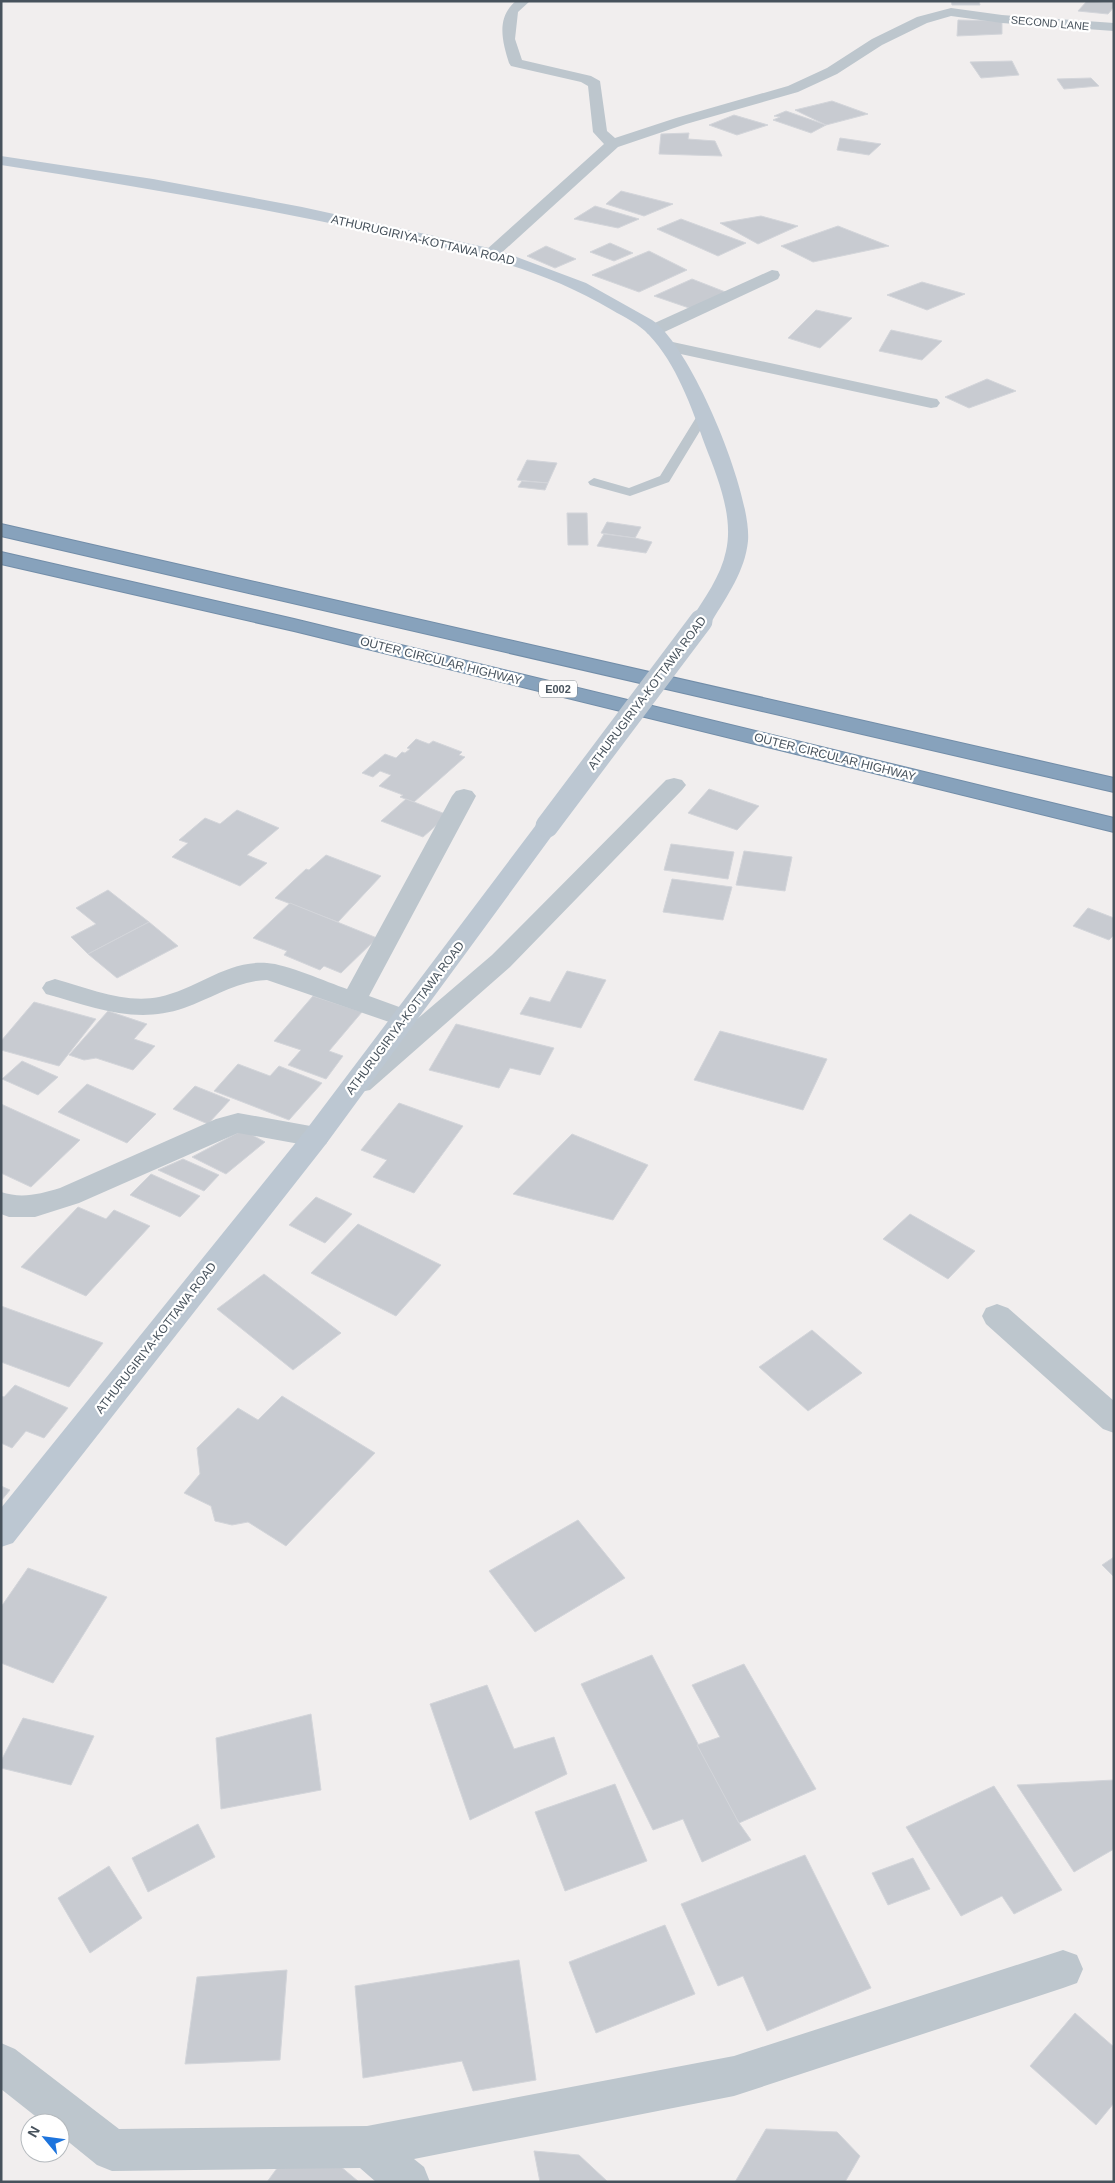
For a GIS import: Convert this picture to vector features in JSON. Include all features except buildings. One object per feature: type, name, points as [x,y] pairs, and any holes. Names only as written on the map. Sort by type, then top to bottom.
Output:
[{"type":"highway","name":"E002","points":[[1,530],[1114,785]]},
{"type":"highway","name":"OUTER CIRCULAR HIGHWAY","points":[[1,558],[294,625],[1114,824]]},
{"type":"main road","name":"ATHURUGIRIYA-KOTTAWA ROAD","points":[[1,160],[153,184],[293,210],[492,253],[537,268],[600,295],[654,330],[668,346],[703,416],[720,460],[736,520],[738,538],[735,558],[701,622],[316,1136],[1,1533]]},
{"type":"street","points":[[492,253],[613,144],[600,132],[595,84],[586,79],[516,63],[508,39],[510,20],[512,11],[524,1]]},
{"type":"street","name":"SECOND LANE","points":[[613,144],[681,121],[793,89],[832,71],[877,42],[922,20],[951,12],[987,9],[1002,19],[1114,27]]},
{"type":"street","points":[[654,330],[772,275]]},
{"type":"street","points":[[668,346],[931,403]]},
{"type":"street","points":[[352,1089],[461,998],[501,961],[674,785]]},
{"type":"street","points":[[354,1000],[464,796]]},
{"type":"street","points":[[56,988],[123,1005],[149,1007],[165,1005],[252,970],[282,974],[404,1018]]},
{"type":"street","points":[[1,1203],[9,1206],[35,1206],[69,1196],[226,1126],[238,1123],[316,1136]]},
{"type":"street","points":[[997,1316],[1114,1420]]},
{"type":"street","points":[[1,2063],[112,2150],[366,2147],[734,2076],[1063,1969]]},
{"type":"street","points":[[366,2147],[409,2182]]},
{"type":"lane","points":[[594,482],[630,492],[665,479],[703,416]]}]
